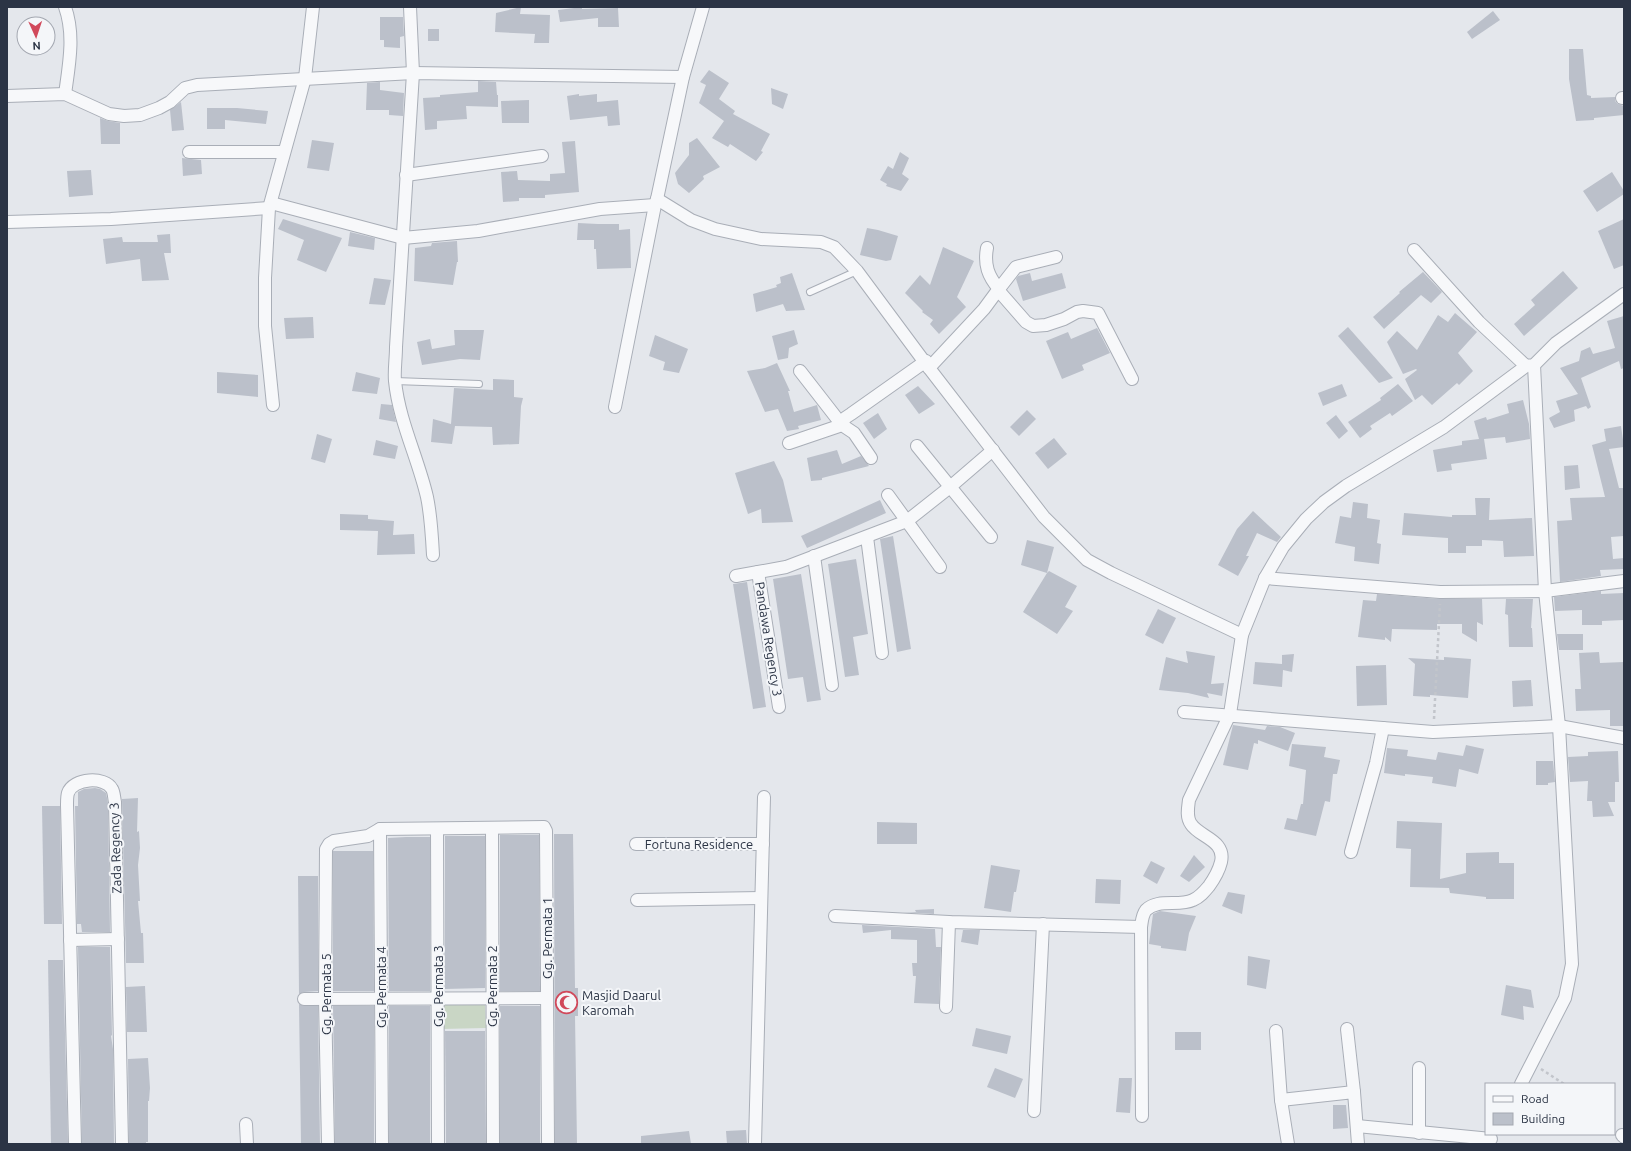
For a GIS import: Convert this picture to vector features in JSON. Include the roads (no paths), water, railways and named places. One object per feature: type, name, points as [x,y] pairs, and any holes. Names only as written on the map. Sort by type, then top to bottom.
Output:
[{"type":"street","points":[[65,7],[71,40],[66,94]]},
{"type":"street","points":[[273,405],[265,326],[270,206],[305,78],[313,7]]},
{"type":"street","points":[[410,7],[413,73],[395,381],[404,422],[420,470],[427,498],[433,555]]},
{"type":"street","points":[[615,407],[656,202],[684,77],[703,7]]},
{"type":"street","points":[[7,96],[66,94],[104,112],[119,117],[140,115],[159,108],[170,102],[185,88],[197,85],[413,73],[684,77]]},
{"type":"street","points":[[189,152],[284,152]]},
{"type":"street","points":[[406,175],[542,156]]},
{"type":"street","points":[[7,222],[111,219],[270,206],[403,238],[478,232],[600,209],[656,202],[691,220],[715,229],[761,239],[821,242],[834,247],[857,271],[1044,517],[1087,560],[1146,590],[1242,635]]},
{"type":"street","points":[[987,248],[986,266],[990,278],[998,290],[1026,322],[1033,326],[1046,325],[1064,319],[1083,310],[1098,314],[1132,378]]},
{"type":"street","points":[[1414,250],[1479,322],[1530,366],[1545,591],[1559,726],[1572,964],[1565,998],[1522,1083]]},
{"type":"street","points":[[789,444],[842,425],[845,418],[927,365],[984,309],[1016,267],[1056,257]]},
{"type":"street","points":[[1142,1116],[1141,927],[1143,914],[1147,909],[1156,905],[1192,901],[1201,895],[1217,873],[1222,860],[1216,842],[1191,825],[1188,818],[1187,809],[1189,800],[1230,714],[1242,635],[1266,578],[1283,547],[1306,519],[1324,502],[1346,486],[1444,427],[1530,366],[1556,343],[1624,294]]},
{"type":"street","points":[[800,371],[842,425],[854,433],[871,458]]},
{"type":"street","points":[[917,446],[991,538]]},
{"type":"street","name":"Pandawa Regency 3","points":[[736,576],[786,567],[907,521],[993,450]]},
{"type":"street","points":[[888,495],[940,567]]},
{"type":"street","points":[[867,537],[882,653]]},
{"type":"street","points":[[814,556],[832,685]]},
{"type":"street","name":"Pandawa Regency 3","points":[[758,572],[779,707]]},
{"type":"street","points":[[1266,578],[1440,592],[1545,591],[1624,581]]},
{"type":"street","points":[[1184,712],[1230,714],[1433,732],[1559,726],[1624,738]]},
{"type":"street","points":[[1351,852],[1376,763],[1383,728]]},
{"type":"street","name":"Zada Regency 3","points":[[75,1144],[67,806],[68,792],[76,784],[93,781],[106,783],[113,789],[115,802],[122,1144]]},
{"type":"street","points":[[756,1144],[764,797]]},
{"type":"street","name":"Gg. Permata 3","points":[[437,828],[438,1144]]},
{"type":"street","points":[[380,829],[492,828]]},
{"type":"street","name":"Gg. Permata 1","points":[[492,828],[545,828],[548,1144]]},
{"type":"street","name":"Gg. Permata 2","points":[[492,828],[493,1144]]},
{"type":"street","name":"Gg. Permata 5","points":[[328,1144],[325,999],[326,850],[329,844],[334,841],[368,836],[380,829]]},
{"type":"street","name":"Gg. Permata 4","points":[[380,829],[382,1144]]},
{"type":"street","name":"Fortuna Residence","points":[[636,844],[763,844]]},
{"type":"street","points":[[637,900],[761,898]]},
{"type":"street","points":[[835,916],[949,922],[1141,927]]},
{"type":"street","points":[[946,1007],[949,922]]},
{"type":"street","points":[[1034,1111],[1043,924]]},
{"type":"street","points":[[70,940],[118,939]]},
{"type":"street","points":[[304,999],[547,998]]},
{"type":"street","points":[[1347,1029],[1358,1144]]},
{"type":"street","points":[[1276,1031],[1281,1100],[1288,1144]]},
{"type":"street","points":[[1419,1068],[1419,1133]]},
{"type":"street","points":[[1281,1100],[1354,1092]]},
{"type":"street","points":[[246,1124],[247,1144]]},
{"type":"street","points":[[1357,1126],[1491,1139]]},
{"type":"lane","points":[[810,292],[857,271]]},
{"type":"lane","points":[[395,381],[479,384]]},
{"type":"place","name":"Masjid Daarul Karomah","points":[[566,1002]]}]
